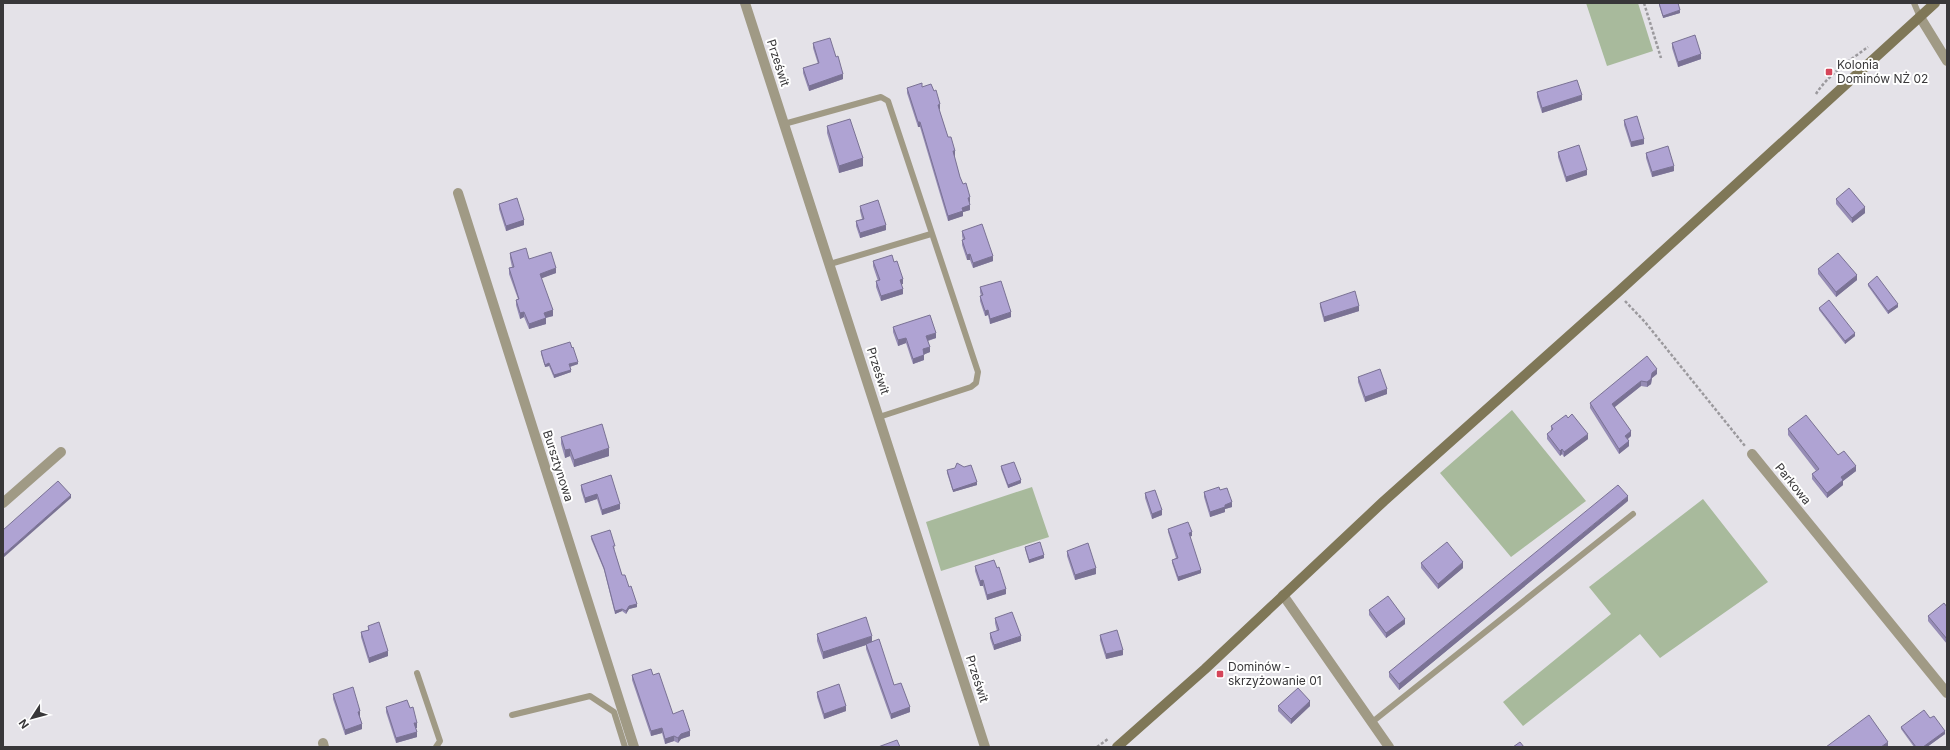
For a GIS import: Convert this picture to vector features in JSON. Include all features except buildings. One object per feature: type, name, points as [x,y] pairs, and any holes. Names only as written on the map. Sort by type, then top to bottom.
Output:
[{"type":"street","name":"Prześwit","points":[[745,3],[985,747]]},
{"type":"street","points":[[1117,747],[1205,669],[1384,501],[1618,293],[1935,3]]},
{"type":"street","points":[[1920,17],[1947,61]]},
{"type":"street","name":"Bursztynowa","points":[[458,193],[634,747]]},
{"type":"street","points":[[3,503],[60,452]]},
{"type":"street","name":"Parkowa","points":[[1752,454],[1947,693]]},
{"type":"street","points":[[1283,595],[1389,747]]},
{"type":"lane","points":[[1914,3],[1920,17]]},
{"type":"lane","points":[[784,124],[881,97],[888,101],[978,372],[976,383],[971,387],[879,417]]},
{"type":"lane","points":[[830,264],[931,234]]},
{"type":"lane","points":[[1371,723],[1633,514]]},
{"type":"lane","points":[[417,673],[440,740],[436,747]]},
{"type":"lane","points":[[512,715],[590,696],[614,712],[625,747]]},
{"type":"path","points":[[1644,3],[1662,58]]},
{"type":"path","points":[[1618,293],[1645,322],[1752,454]]},
{"type":"green space","points":[[1586,3],[1638,3],[1653,51],[1607,66]]},
{"type":"green space","points":[[1512,410],[1586,501],[1511,557],[1440,473]]},
{"type":"green space","points":[[1032,487],[1049,537],[941,571],[926,522]]},
{"type":"green space","points":[[1703,499],[1768,582],[1660,658],[1640,634],[1523,726],[1503,702],[1611,614],[1589,587]]},
{"type":"place","name":"Kolonia Dominów NŻ 02","points":[[1829,72]]},
{"type":"place","name":"Dominów - skrzyżowanie 01","points":[[1220,674]]}]
